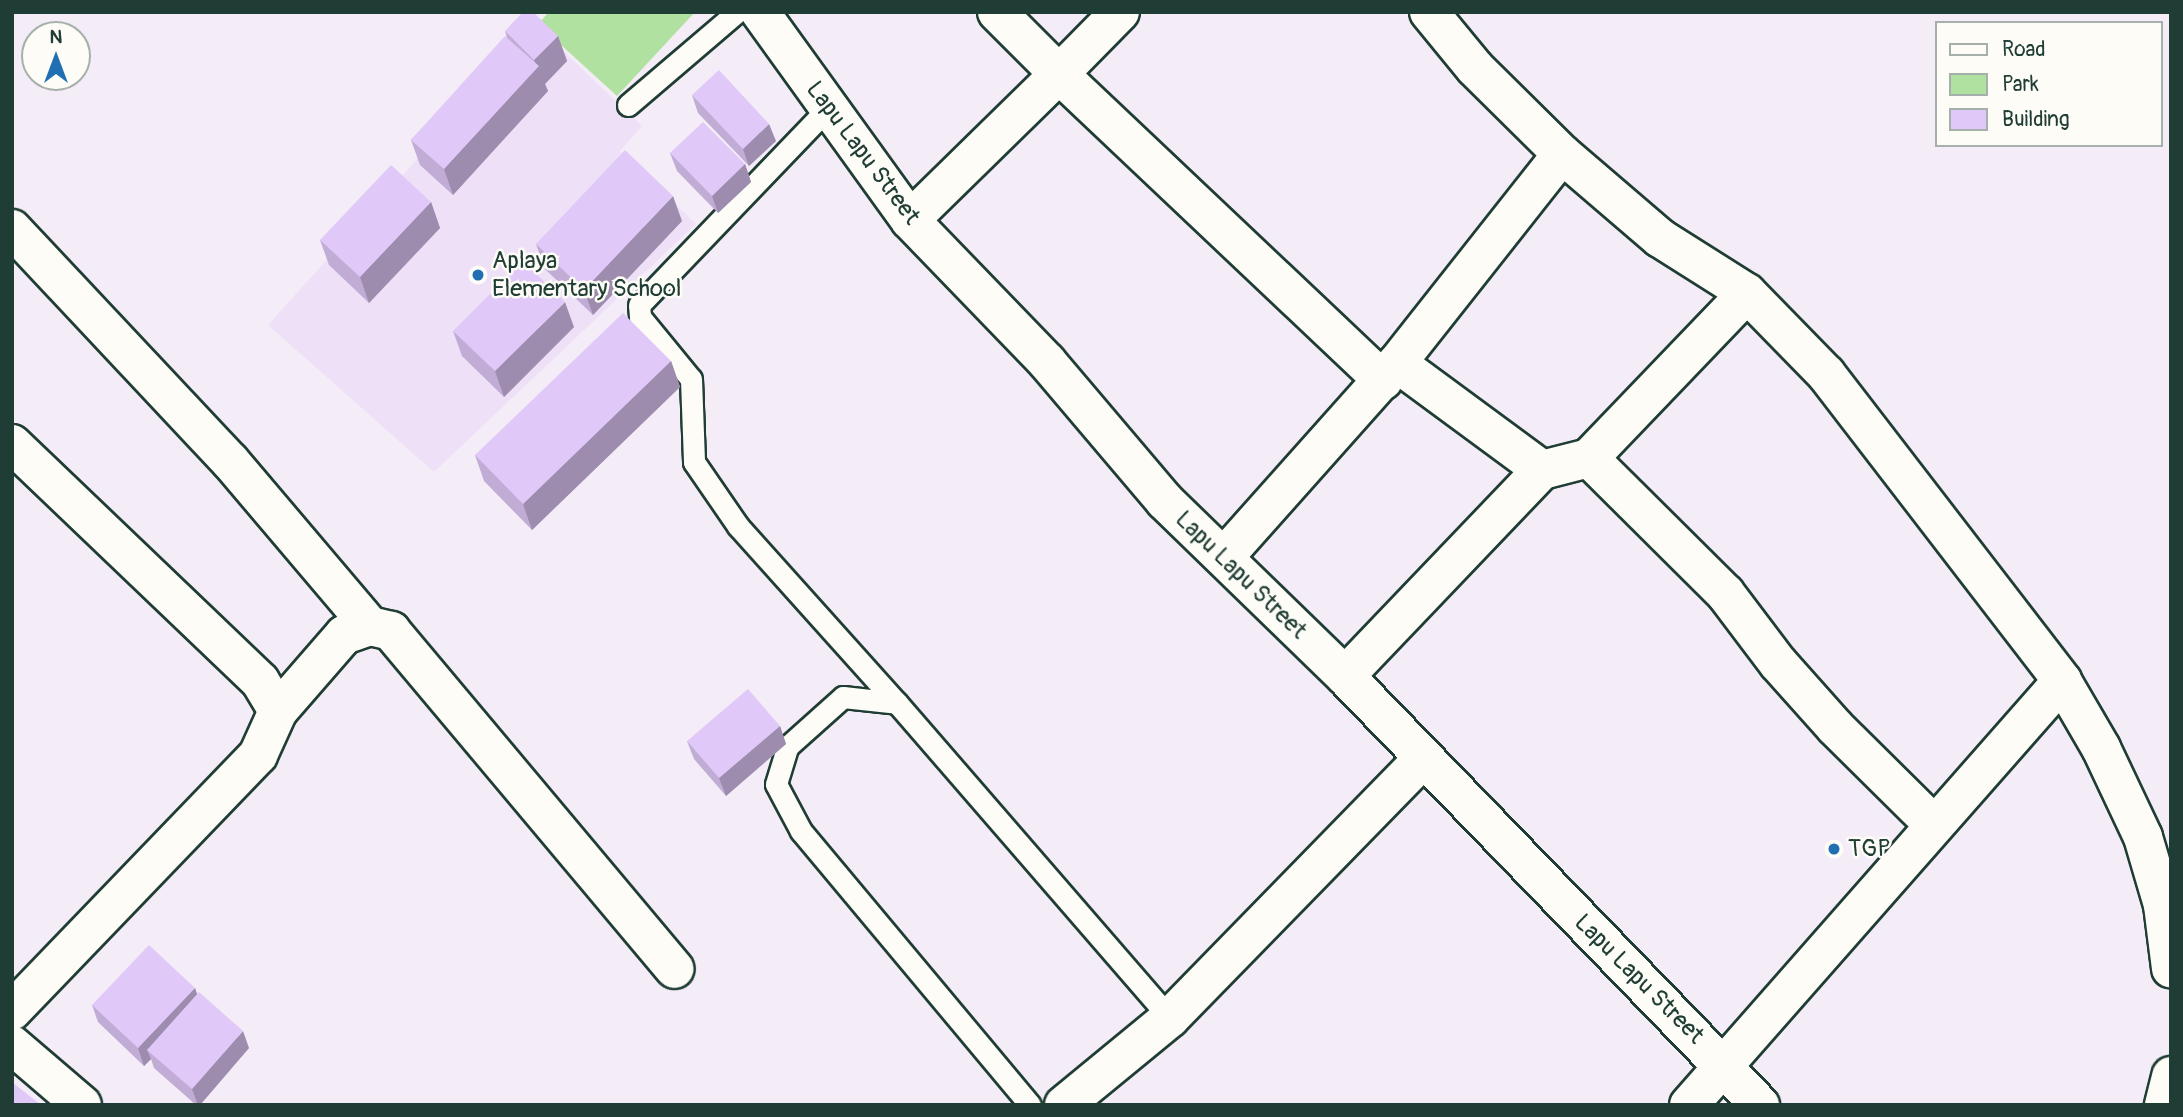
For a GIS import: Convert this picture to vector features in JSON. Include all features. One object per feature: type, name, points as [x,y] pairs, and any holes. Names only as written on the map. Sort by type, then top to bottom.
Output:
[{"type":"street","name":"Lapu Lapu Street","points":[[760,12],[911,220],[1047,362],[1165,501],[1345,676],[1423,759],[1724,1064],[1760,1105]]},
{"type":"street","points":[[997,12],[1059,74],[1390,372],[1542,470]]},
{"type":"street","points":[[911,220],[1120,12]]},
{"type":"street","points":[[1429,12],[1475,68],[1562,154],[1660,238],[1747,293],[1826,374],[2062,681],[2101,748],[2143,837],[2163,905],[2171,968]]},
{"type":"street","points":[[1224,557],[1390,372],[1562,154]]},
{"type":"street","points":[[12,229],[230,461],[370,626]]},
{"type":"street","points":[[1345,676],[1542,470],[1589,458],[1747,293]]},
{"type":"street","points":[[12,444],[260,681],[278,711]]},
{"type":"street","points":[[1589,458],[1725,593],[1778,663],[1835,727],[1934,825]]},
{"type":"street","points":[[12,1011],[258,755],[278,711],[344,635],[370,626],[391,631],[676,969]]},
{"type":"street","points":[[1689,1105],[2062,681]]},
{"type":"street","points":[[1064,1105],[1170,1018],[1423,759]]},
{"type":"street","points":[[12,1045],[82,1105]]},
{"type":"street","points":[[2164,1105],[2171,1076]]},
{"type":"lane","points":[[628,105],[737,12]]},
{"type":"lane","points":[[829,107],[639,305],[640,317],[691,379],[694,462],[738,526],[897,703],[1170,1018]]},
{"type":"lane","points":[[897,703],[843,696],[787,747],[776,784],[801,831],[1030,1105]]},
{"type":"shaded area","name":"Aplaya Elementary School","points":[[537,26],[642,126],[620,151],[696,224],[434,472],[268,325]]},
{"type":"green space","points":[[549,12],[695,12],[617,96],[538,24]]},
{"type":"building","points":[[523,12],[533,12],[558,36],[534,60],[505,31]]},
{"type":"building","points":[[505,36],[539,66],[444,169],[411,140]]},
{"type":"building","points":[[719,70],[769,124],[743,149],[692,95]]},
{"type":"building","points":[[703,122],[745,164],[712,196],[670,153]]},
{"type":"building","points":[[625,150],[673,196],[584,290],[536,244]]},
{"type":"building","points":[[391,165],[431,202],[360,277],[320,240]]},
{"type":"building","points":[[523,261],[565,302],[495,371],[453,331]]},
{"type":"building","points":[[623,313],[671,361],[523,504],[475,455]]},
{"type":"building","points":[[748,689],[780,726],[719,778],[687,741]]},
{"type":"building","points":[[149,945],[195,988],[138,1048],[92,1005]]},
{"type":"building","points":[[199,992],[243,1031],[192,1089],[147,1050]]},
{"type":"building","points":[[12,1082],[41,1105],[12,1105]]},
{"type":"place","name":"Aplaya Elementary School","points":[[478,275]]},
{"type":"place","name":"TGP","points":[[1834,849]]}]
